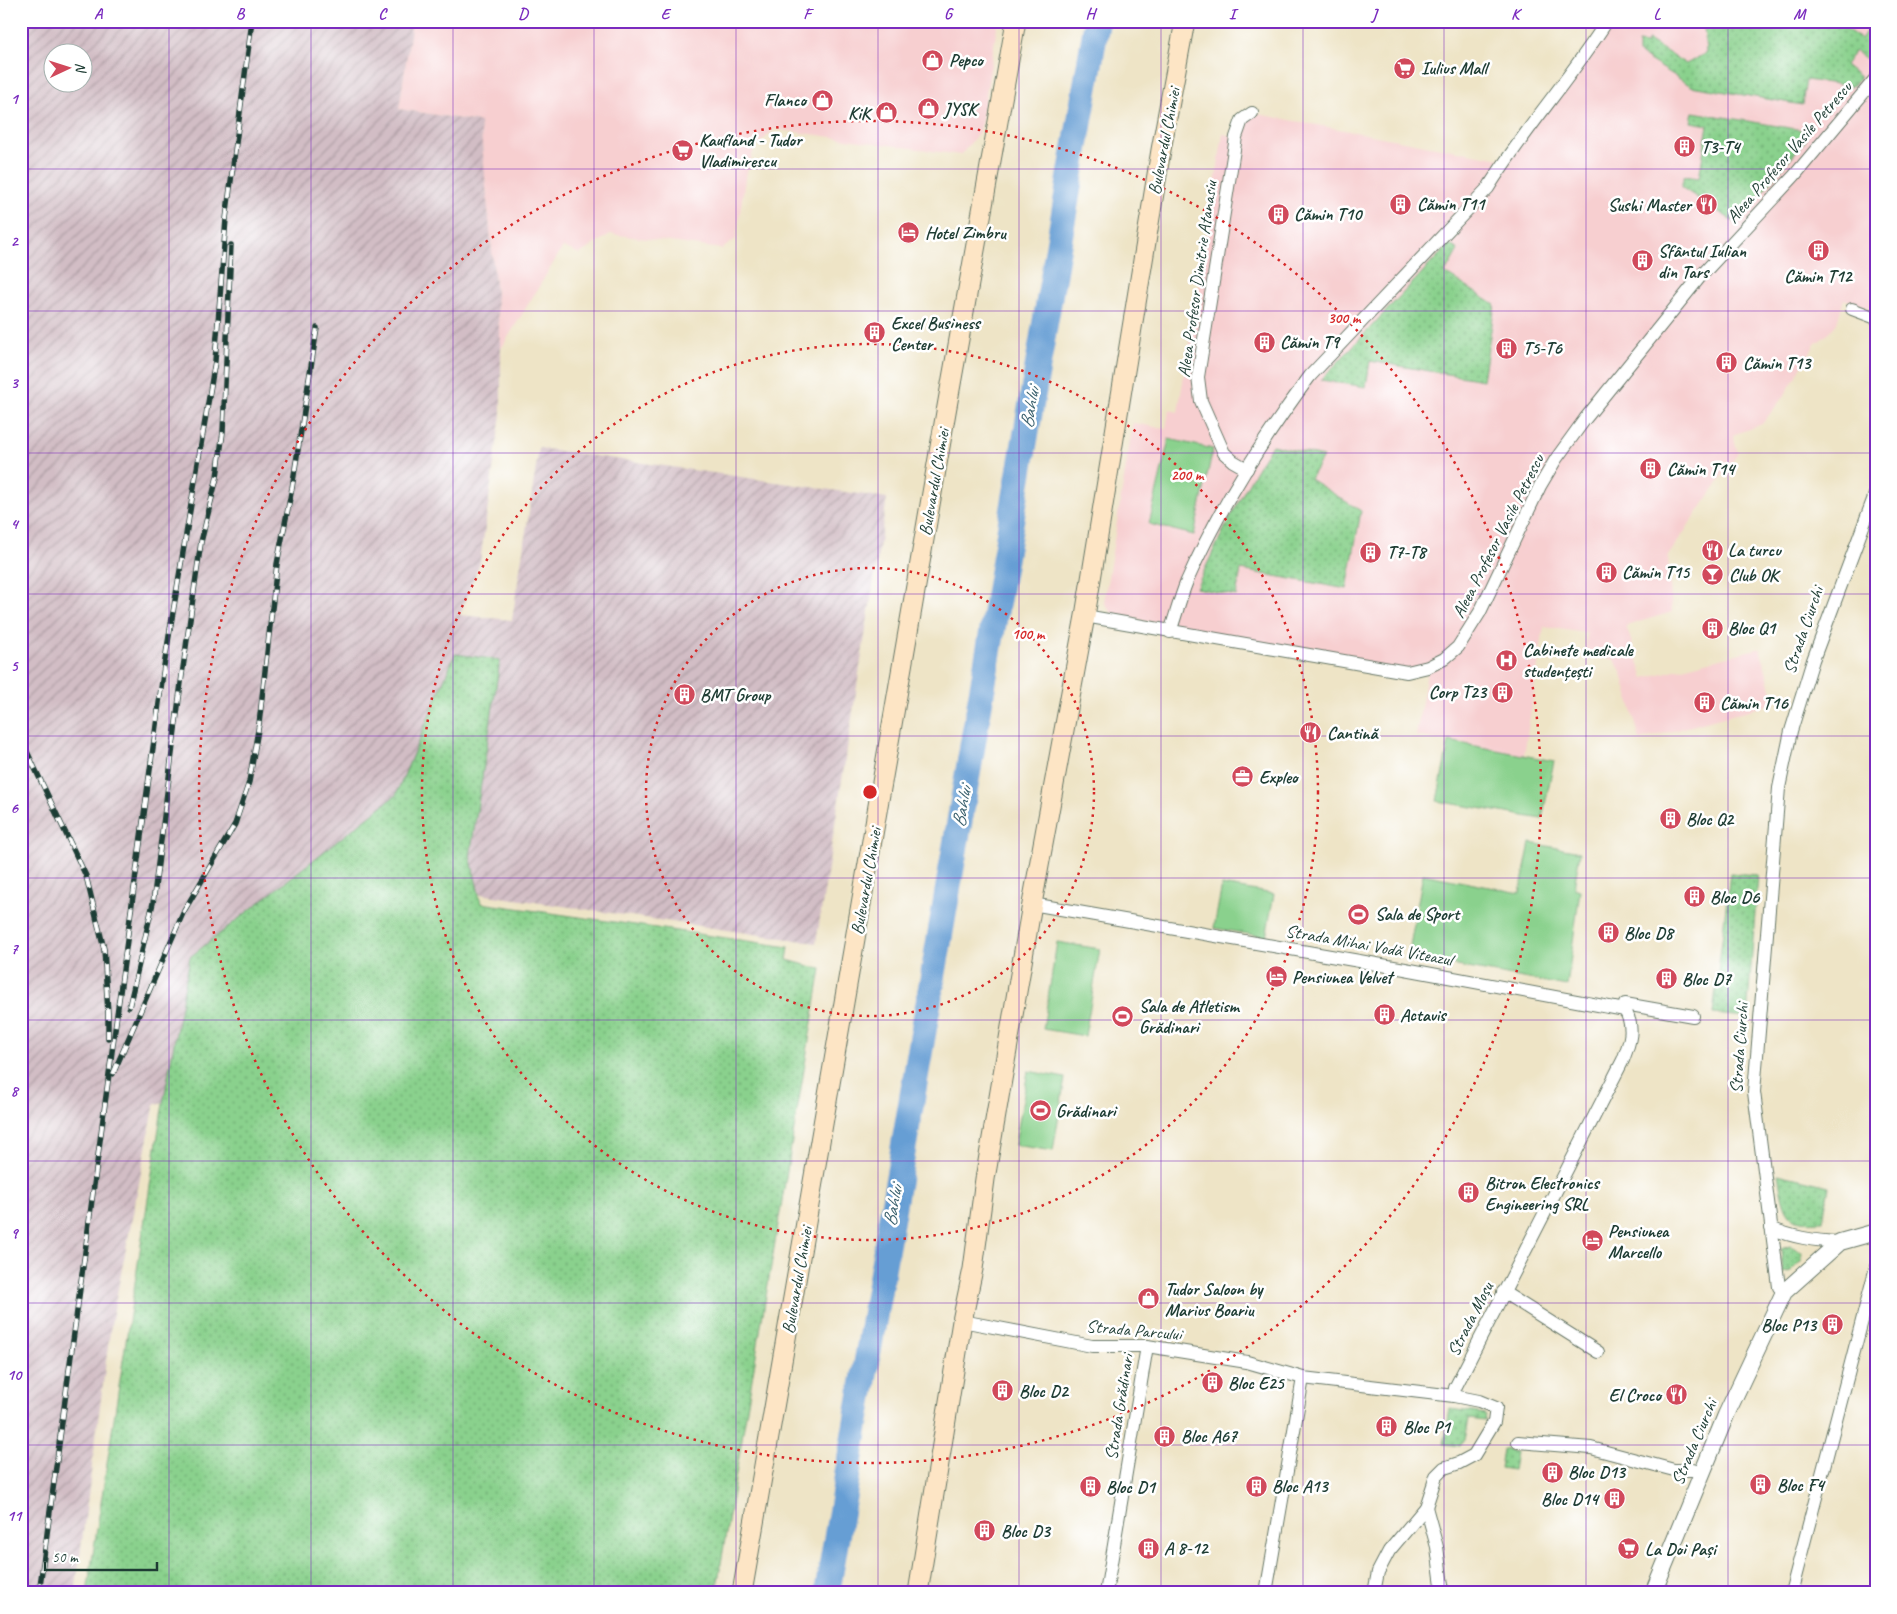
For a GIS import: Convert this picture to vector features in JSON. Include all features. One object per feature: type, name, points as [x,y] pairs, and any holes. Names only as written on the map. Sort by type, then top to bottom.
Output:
[{"type":"main road","name":"Bulevardul Chimiei","points":[[742,1593],[946,412],[1016,21]]},
{"type":"main road","name":"Bulevardul Chimiei","points":[[918,1593],[972,1270],[985,1179],[1032,904],[1085,616],[1161,150],[1186,21]]},
{"type":"street","points":[[1170,632],[1186,583],[1207,540],[1247,469],[1289,404],[1310,376],[1488,188],[1506,160],[1566,81],[1607,21]]},
{"type":"street","name":"Aleea Profesor Vasile Petrescu","points":[[1085,616],[1407,672],[1428,667],[1444,659],[1458,647],[1480,612],[1540,486],[1556,459],[1585,419],[1699,278],[1782,188],[1876,78]]},
{"type":"street","name":"Aleea Profesor Dimitrie Atanasiu","points":[[1247,469],[1233,462],[1224,453],[1201,401],[1198,377],[1236,137],[1242,120],[1252,113]]},
{"type":"street","points":[[1852,309],[1876,318]]},
{"type":"street","name":"Strada Ciurchi","points":[[1653,1593],[1726,1415],[1784,1292],[1779,1287],[1754,1092],[1779,788],[1791,731],[1813,660],[1876,492]]},
{"type":"street","name":"Strada Mihai Vodă Viteazul","points":[[1032,904],[1378,964],[1625,1010],[1626,1004],[1693,1016]]},
{"type":"street","name":"Strada Moșu","points":[[1454,1396],[1455,1388],[1503,1292],[1623,1060],[1632,1033],[1625,1010]]},
{"type":"street","points":[[1771,1228],[1788,1236],[1840,1242],[1876,1232]]},
{"type":"street","points":[[1784,1292],[1840,1242]]},
{"type":"street","points":[[1791,1593],[1876,1267]]},
{"type":"street","points":[[1503,1292],[1598,1352]]},
{"type":"street","name":"Strada Parcului","points":[[962,1321],[1092,1346],[1147,1346],[1247,1362],[1303,1378],[1454,1396]]},
{"type":"street","name":"Strada Grădinari","points":[[1106,1593],[1147,1346]]},
{"type":"street","points":[[1266,1593],[1303,1378]]},
{"type":"street","points":[[1374,1593],[1378,1572],[1389,1551],[1426,1507],[1436,1476],[1444,1468],[1474,1455],[1494,1422],[1496,1408],[1479,1401],[1454,1396]]},
{"type":"street","points":[[1518,1442],[1591,1448],[1674,1470],[1693,1470],[1702,1474]]},
{"type":"street","points":[[1426,1507],[1437,1547],[1443,1593]]},
{"type":"shaded area","points":[[21,21],[412,21],[399,109],[480,122],[501,349],[501,414],[480,562],[460,615],[512,620],[539,448],[887,498],[816,943],[473,893],[441,1119],[155,1103],[111,1324],[75,1593],[21,1593]]},
{"type":"shaded area","points":[[412,21],[998,21],[980,131],[961,155],[774,129],[754,149],[745,179],[736,239],[722,249],[610,234],[580,254],[563,247],[501,349],[480,122],[399,109]]},
{"type":"shaded area","points":[[1607,21],[1876,21],[1876,311],[1844,299],[1837,323],[1827,335],[1815,344],[1786,393],[1762,424],[1733,435],[1738,453],[1668,556],[1672,612],[1626,626],[1644,678],[1760,648],[1775,703],[1640,740],[1622,673],[1614,659],[1585,656],[1587,633],[1544,627],[1524,755],[1416,736],[1428,667],[1407,672],[1113,615],[1104,602],[1133,423],[1166,429],[1169,410],[1178,412],[1223,134],[1236,137],[1252,113],[1506,160]]},
{"type":"green space","points":[[1693,21],[1834,21],[1861,39],[1873,21],[1876,21],[1876,55],[1871,62],[1855,51],[1845,65],[1860,77],[1853,86],[1806,80],[1802,105],[1691,86],[1638,53],[1638,43],[1647,44],[1648,40],[1686,64],[1706,53],[1704,28]]},
{"type":"green space","points":[[1693,112],[1808,131],[1806,140],[1736,223],[1681,187],[1684,176],[1699,178],[1708,125],[1691,122]]},
{"type":"green space","points":[[1449,244],[1458,250],[1445,273],[1495,305],[1483,380],[1370,361],[1366,387],[1321,380]]},
{"type":"green space","points":[[1169,439],[1213,449],[1194,535],[1149,524]]},
{"type":"green space","points":[[1272,445],[1323,457],[1310,479],[1361,511],[1347,589],[1241,570],[1236,596],[1196,588],[1241,497]]},
{"type":"green space","points":[[455,654],[500,660],[470,856],[481,903],[789,947],[787,960],[821,969],[716,1593],[87,1593],[161,1115],[190,957],[396,795]]},
{"type":"green space","points":[[1449,741],[1554,761],[1542,819],[1437,801]]},
{"type":"green space","points":[[1530,843],[1580,852],[1574,888],[1580,890],[1567,986],[1408,957],[1423,874],[1520,893]]},
{"type":"green space","points":[[1730,873],[1758,875],[1747,1017],[1713,1014]]},
{"type":"green space","points":[[1222,885],[1274,894],[1266,937],[1214,928]]},
{"type":"green space","points":[[1057,942],[1100,949],[1085,1036],[1043,1029]]},
{"type":"green space","name":"Grădinari","points":[[1028,1071],[1065,1078],[1053,1151],[1015,1145]]},
{"type":"green space","points":[[1778,1174],[1829,1186],[1823,1221],[1801,1221],[1791,1216],[1783,1199]]},
{"type":"green space","points":[[1790,1246],[1802,1253],[1802,1260],[1791,1271],[1783,1273],[1781,1249]]},
{"type":"green space","points":[[1450,1409],[1486,1414],[1485,1421],[1469,1419],[1465,1440],[1460,1446],[1444,1444]]},
{"type":"green space","points":[[1503,1449],[1516,1452],[1513,1470],[1500,1468]]},
{"type":"waterway","name":"Bahlui","points":[[827,1593],[1097,21]]},
{"type":"railway","points":[[39,1593],[164,666],[215,361],[226,219],[252,21]]},
{"type":"railway","points":[[129,1007],[153,903],[201,542],[217,477],[223,432],[231,245]]},
{"type":"railway","points":[[113,1074],[184,911],[235,824],[249,782],[259,724],[277,564],[292,488],[317,328]]},
{"type":"railway","points":[[21,739],[86,876],[104,949],[108,1038]]},
{"type":"place","name":"Pepco","points":[[933,60]]},
{"type":"place","name":"Iulius Mall","points":[[1405,68]]},
{"type":"place","name":"Flanco","points":[[822,100]]},
{"type":"place","name":"JYSK","points":[[928,109]]},
{"type":"place","name":"KiK","points":[[886,113]]},
{"type":"place","name":"T3-T4","points":[[1685,147]]},
{"type":"place","name":"Kaufland - Tudor Vladimirescu","points":[[683,150]]},
{"type":"place","name":"Cămin T11","points":[[1401,204]]},
{"type":"place","name":"Sushi Master","points":[[1707,205]]},
{"type":"place","name":"Cămin T10","points":[[1278,214]]},
{"type":"place","name":"Hotel Zimbru","points":[[909,233]]},
{"type":"place","name":"Cămin T12","points":[[1818,251]]},
{"type":"place","name":"Sfântul Iulian din Tars","points":[[1642,261]]},
{"type":"place","name":"Excel Business Center","points":[[875,333]]},
{"type":"place","name":"Cămin T9","points":[[1264,342]]},
{"type":"place","name":"T5-T6","points":[[1507,348]]},
{"type":"place","name":"Cămin T13","points":[[1727,363]]},
{"type":"place","name":"Cămin T14","points":[[1651,469]]},
{"type":"place","name":"La turcu","points":[[1712,550]]},
{"type":"place","name":"T7-T8","points":[[1371,552]]},
{"type":"place","name":"Cămin T15","points":[[1606,572]]},
{"type":"place","name":"Club OK","points":[[1713,575]]},
{"type":"place","name":"Bloc Q1","points":[[1712,628]]},
{"type":"place","name":"Cabinete medicale studențești","points":[[1507,660]]},
{"type":"place","name":"Corp T23","points":[[1502,692]]},
{"type":"place","name":"BMT Group","points":[[684,695]]},
{"type":"place","name":"Cămin T16","points":[[1704,703]]},
{"type":"place","name":"Cantină","points":[[1311,733]]},
{"type":"place","name":"Expleo","points":[[1243,777]]},
{"type":"place","name":"Bloc Q2","points":[[1670,819]]},
{"type":"place","name":"Bloc D6","points":[[1694,897]]},
{"type":"place","name":"Sala de Sport","points":[[1359,914]]},
{"type":"place","name":"Bloc D8","points":[[1608,933]]},
{"type":"place","name":"Pensiunea Velvet","points":[[1276,977]]},
{"type":"place","name":"Bloc D7","points":[[1666,979]]},
{"type":"place","name":"Actavis","points":[[1384,1015]]},
{"type":"place","name":"Sala de Atletism Grădinari","points":[[1123,1016]]},
{"type":"place","name":"Grădinari","points":[[1040,1111]]},
{"type":"place","name":"Bitron Electronics Engineering SRL","points":[[1469,1193]]},
{"type":"place","name":"Pensiunea Marcello","points":[[1592,1241]]},
{"type":"place","name":"Tudor Saloon by Marius Boariu","points":[[1149,1299]]},
{"type":"place","name":"Bloc P13","points":[[1832,1325]]},
{"type":"place","name":"Bloc E25","points":[[1212,1383]]},
{"type":"place","name":"Bloc D2","points":[[1003,1391]]},
{"type":"place","name":"El Croco","points":[[1677,1395]]},
{"type":"place","name":"Bloc P1","points":[[1387,1427]]},
{"type":"place","name":"Bloc A67","points":[[1165,1436]]},
{"type":"place","name":"Bloc D13","points":[[1552,1472]]},
{"type":"place","name":"Bloc F4","points":[[1761,1485]]},
{"type":"place","name":"Bloc A13","points":[[1256,1486]]},
{"type":"place","name":"Bloc D1","points":[[1090,1487]]},
{"type":"place","name":"Bloc D14","points":[[1614,1499]]},
{"type":"place","name":"Bloc D3","points":[[985,1531]]},
{"type":"place","name":"A 8-12","points":[[1148,1548]]},
{"type":"place","name":"La Doi Pași","points":[[1629,1549]]}]
